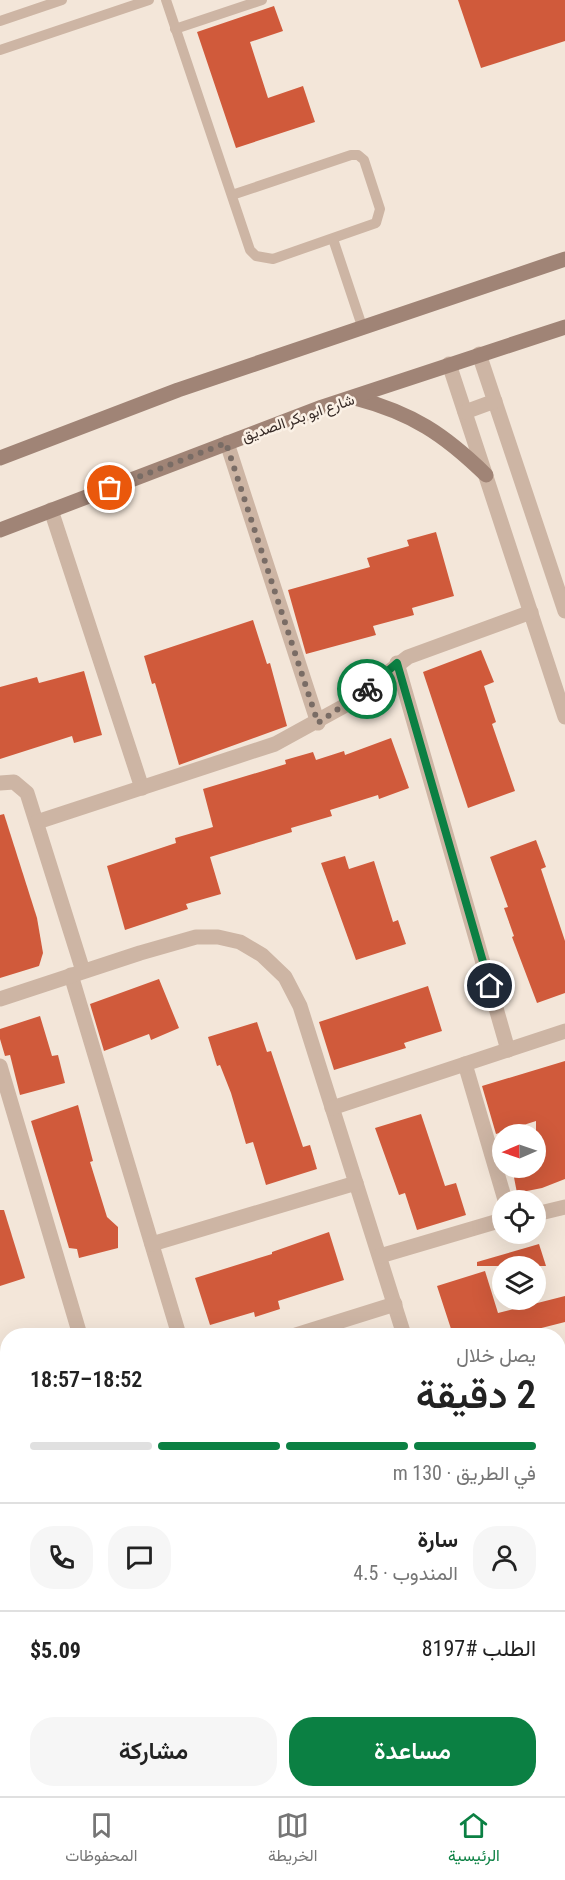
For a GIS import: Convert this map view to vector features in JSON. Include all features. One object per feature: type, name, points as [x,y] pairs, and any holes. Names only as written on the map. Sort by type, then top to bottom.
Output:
[{"type":"main road","points":[[0,458],[156,398],[362,326],[565,259]]},
{"type":"main road","name":"شارع ابو بكر الصديق","points":[[0,530],[322,407],[565,327]]},
{"type":"main road","points":[[355,398],[413,418],[440,433],[486,475]]},
{"type":"street","points":[[479,354],[565,611]]},
{"type":"street","points":[[449,364],[565,717]]},
{"type":"street","points":[[465,412],[495,401]]},
{"type":"street","points":[[226,443],[318,723]]},
{"type":"street","points":[[51,510],[142,788]]},
{"type":"street","points":[[37,822],[275,744],[318,723],[355,698],[397,663],[531,612]]},
{"type":"street","points":[[397,663],[508,1050]]},
{"type":"street","points":[[0,783],[14,782],[22,786],[27,793],[37,822],[177,1328]]},
{"type":"street","points":[[0,999],[196,937],[240,942],[262,955],[285,977],[300,1006],[402,1328]]},
{"type":"street","points":[[333,1108],[565,1031]]},
{"type":"street","points":[[465,1064],[502,1190]]},
{"type":"street","points":[[0,1066],[78,1328]]},
{"type":"street","points":[[152,1244],[356,1183]]},
{"type":"street","points":[[546,1212],[565,1208]]},
{"type":"street","points":[[380,1256],[492,1223]]},
{"type":"street","points":[[318,1328],[395,1304]]},
{"type":"lane","points":[[0,21],[62,0]]},
{"type":"lane","points":[[0,50],[149,0]]},
{"type":"lane","points":[[166,0],[250,250],[256,256],[273,259],[376,223],[380,216],[380,208],[364,160],[358,155],[351,155],[232,195]]},
{"type":"lane","points":[[175,29],[262,0]]},
{"type":"lane","points":[[333,239],[362,326]]},
{"type":"building","points":[[458,0],[565,0],[565,41],[481,68]]},
{"type":"building","points":[[274,6],[283,31],[250,42],[268,98],[303,86],[315,122],[236,148],[197,32]]},
{"type":"building","points":[[436,532],[454,596],[412,608],[414,615],[373,626],[376,635],[306,654],[288,590],[370,567],[367,558],[409,546],[407,540]]},
{"type":"building","points":[[253,620],[267,664],[270,663],[287,726],[179,765],[155,683],[152,684],[144,656]]},
{"type":"building","points":[[481,650],[494,682],[484,686],[496,722],[492,724],[515,791],[468,808],[423,672]]},
{"type":"building","points":[[84,671],[102,735],[74,743],[72,736],[0,759],[0,687],[37,677],[39,683]]},
{"type":"building","points":[[391,738],[409,788],[379,799],[378,795],[330,810],[332,816],[291,828],[292,832],[210,857],[221,894],[186,904],[188,909],[125,930],[107,866],[176,843],[175,838],[213,827],[203,789],[286,764],[285,760],[313,752],[316,760],[344,751],[345,755]]},
{"type":"building","points":[[4,814],[37,918],[43,953],[39,966],[0,978],[0,815]]},
{"type":"building","points":[[536,840],[546,867],[541,869],[565,941],[565,993],[537,1003],[512,937],[514,936],[504,908],[508,907],[490,857]]},
{"type":"building","points":[[345,856],[349,869],[374,861],[393,922],[398,920],[406,944],[356,960],[321,863]]},
{"type":"building","points":[[159,979],[179,1028],[151,1040],[149,1034],[104,1051],[90,1004]]},
{"type":"building","points":[[428,986],[442,1031],[404,1043],[406,1048],[334,1070],[319,1022]]},
{"type":"building","points":[[40,1016],[52,1056],[58,1055],[65,1083],[20,1095],[10,1055],[5,1056],[0,1039],[0,1029]]},
{"type":"building","points":[[257,1022],[267,1052],[271,1051],[303,1147],[310,1145],[317,1169],[266,1185],[253,1142],[246,1144],[231,1093],[220,1065],[217,1066],[208,1037]]},
{"type":"building","points":[[565,1061],[565,1179],[542,1188],[516,1190],[514,1178],[546,1178],[546,1124],[536,1124],[536,1121],[527,1124],[493,1124],[482,1086]]},
{"type":"building","points":[[78,1105],[93,1161],[90,1162],[107,1217],[118,1227],[118,1248],[79,1258],[77,1249],[69,1248],[31,1121]]},
{"type":"building","points":[[421,1114],[445,1186],[456,1183],[466,1215],[417,1230],[405,1193],[399,1195],[375,1128]]},
{"type":"building","points":[[0,1210],[4,1210],[25,1278],[0,1286]]},
{"type":"building","points":[[329,1232],[344,1280],[278,1301],[280,1309],[255,1317],[254,1312],[210,1325],[195,1278],[272,1254],[272,1252]]},
{"type":"building","points":[[539,1244],[543,1256],[498,1256]]},
{"type":"building","points":[[492,1258],[492,1266],[477,1266],[477,1262]]},
{"type":"building","points":[[485,1271],[492,1294],[492,1310],[497,1310],[498,1313],[510,1310],[546,1310],[546,1301],[565,1296],[565,1322],[541,1328],[451,1328],[437,1286]]},
{"type":"way so far","points":[[110,488],[226,443],[318,723],[367,689]]},
{"type":"route","points":[[367,689],[397,663],[490,986]]}]
